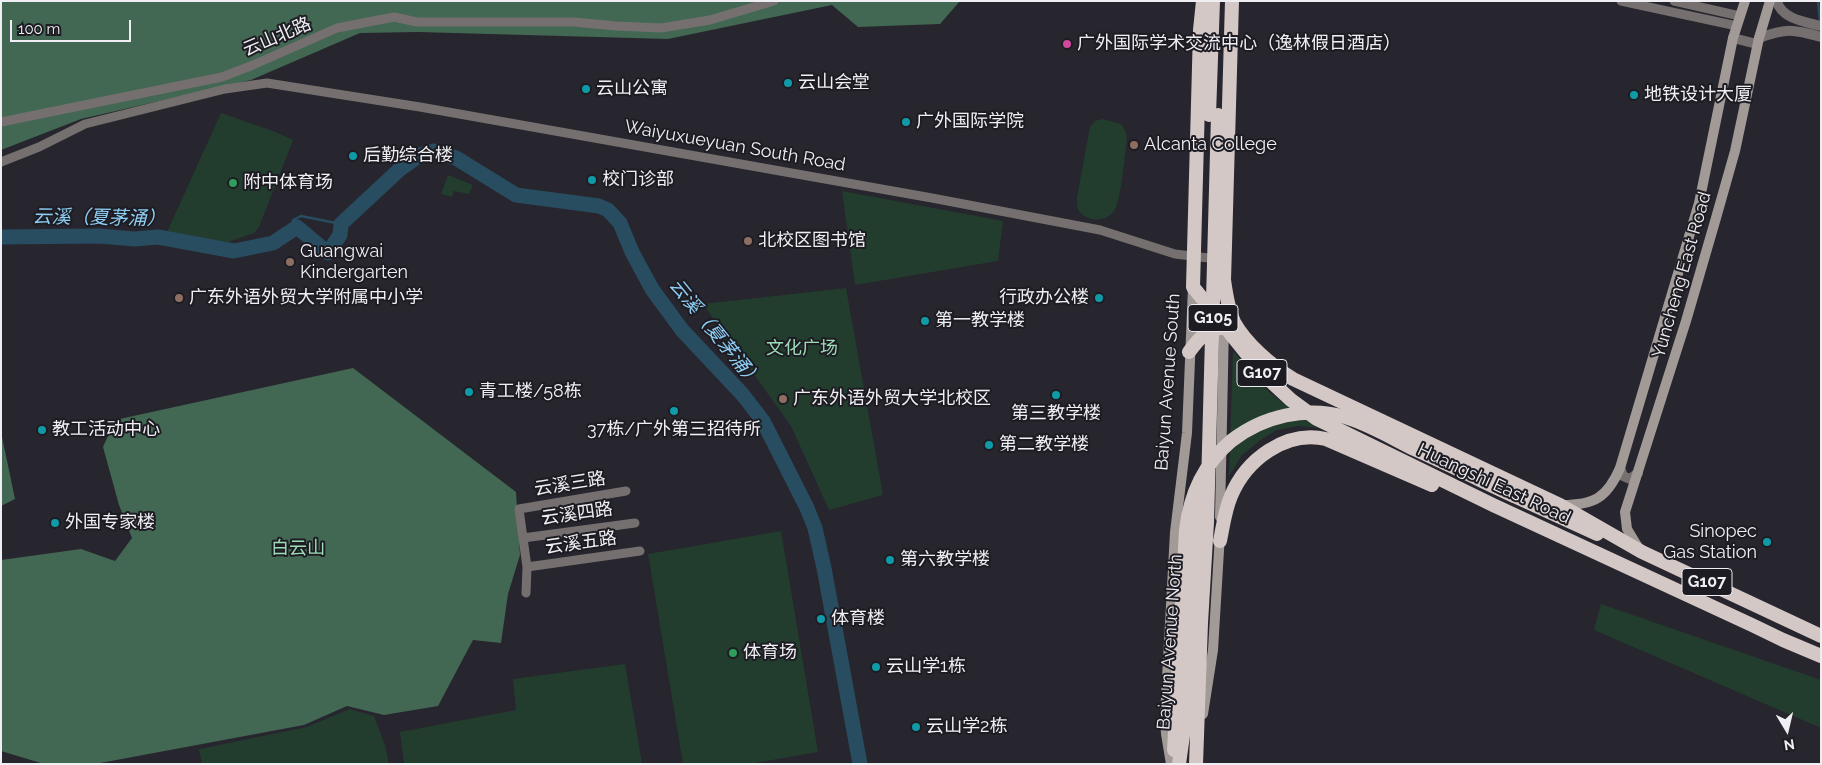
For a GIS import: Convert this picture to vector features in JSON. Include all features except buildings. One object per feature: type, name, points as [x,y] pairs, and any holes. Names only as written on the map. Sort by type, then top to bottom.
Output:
[{"type":"highway","name":"Baiyun Avenue South","points":[[1192,287],[1200,30],[1203,1]]},
{"type":"highway","name":"G105","points":[[1202,522],[1214,115],[1213,1]]},
{"type":"highway","name":"G105","points":[[1214,115],[1222,1]]},
{"type":"highway","name":"G107","points":[[1224,280],[1232,1]]},
{"type":"highway","name":"Huangshi East Road","points":[[1224,280],[1229,307],[1235,322],[1261,354],[1280,372],[1308,387],[1560,505],[1642,552],[1821,636]]},
{"type":"highway","name":"Huangshi East Road","points":[[1192,287],[1251,362],[1291,400],[1317,419],[1493,505],[1821,656]]},
{"type":"highway","points":[[1190,352],[1198,341],[1213,329],[1224,328],[1242,332]]},
{"type":"highway","points":[[1173,764],[1186,530],[1192,495],[1198,482],[1216,455],[1239,435],[1256,425],[1270,419],[1300,413],[1314,412],[1345,417],[1592,532],[1642,552]]},
{"type":"highway","points":[[1351,437],[1346,427],[1349,416],[1354,413],[1366,413]]},
{"type":"highway","points":[[1220,541],[1230,497],[1247,470],[1261,456],[1278,445],[1296,438],[1326,439],[1425,482],[1493,505]]},
{"type":"highway","name":"Baiyun Avenue North","points":[[1196,764],[1199,732],[1202,522]]},
{"type":"highway","name":"Baiyun Avenue North","points":[[1178,764],[1184,728],[1202,522]]},
{"type":"main road","name":"Yuncheng East Road","points":[[1560,505],[1577,505],[1595,500],[1610,488],[1620,468],[1699,203],[1733,38],[1745,1]]},
{"type":"main road","name":"Yuncheng East Road","points":[[1642,552],[1630,536],[1625,521],[1625,512],[1686,322],[1716,218],[1735,151],[1758,41],[1770,1]]},
{"type":"main road","points":[[1199,732],[1213,650],[1220,541],[1224,280]]},
{"type":"main road","name":"Baiyun Avenue South","points":[[1173,764],[1166,734],[1166,706],[1175,532],[1188,433],[1192,287]]},
{"type":"main road","points":[[1190,352],[1206,341],[1215,342],[1224,348]]},
{"type":"street","name":"云山北路","points":[[1,122],[222,76],[270,58],[337,28],[394,17],[417,22],[574,22],[661,28],[710,20],[774,1]]},
{"type":"street","points":[[1621,1],[1738,21]]},
{"type":"street","points":[[1674,1],[1738,21]]},
{"type":"street","points":[[1777,1],[1778,7],[1784,13],[1821,37]]},
{"type":"street","points":[[1733,38],[1758,41],[1777,31],[1803,26],[1821,26]]},
{"type":"street","points":[[222,76],[225,89]]},
{"type":"street","name":"Waiyuxueyuan South Road","points":[[1,162],[39,147],[85,124],[225,89],[267,83],[541,128],[1082,226],[1121,236],[1175,254],[1194,258],[1225,260]]},
{"type":"street","points":[[1620,468],[1623,476],[1630,479],[1638,473]]},
{"type":"street","name":"云溪三路","points":[[523,538],[519,509],[626,491]]},
{"type":"street","name":"云溪四路","points":[[523,538],[635,523]]},
{"type":"street","points":[[523,538],[527,567],[526,593]]},
{"type":"street","name":"云溪五路","points":[[527,567],[640,551]]},
{"type":"green space","points":[[1,1],[960,1],[940,24],[858,27],[832,5],[668,39],[418,32],[360,33],[251,80],[81,119],[1,150]]},
{"type":"green space","name":"附中体育场","points":[[221,113],[293,140],[259,227],[254,233],[228,242],[167,232]]},
{"type":"green space","points":[[1103,119],[1121,124],[1127,138],[1121,188],[1114,211],[1111,215],[1102,219],[1092,219],[1080,212],[1077,206],[1077,197],[1090,127],[1095,121]]},
{"type":"green space","points":[[448,175],[473,185],[469,194],[454,191],[452,197],[441,194]]},
{"type":"green space","points":[[842,191],[1003,221],[998,261],[855,285]]},
{"type":"green space","name":"文化广场","points":[[846,288],[883,495],[829,510],[791,426],[703,304]]},
{"type":"green space","points":[[1233,351],[1269,392],[1288,407],[1328,429],[1299,426],[1277,430],[1242,455],[1229,476]]},
{"type":"green space","name":"白云山","points":[[353,368],[516,492],[520,555],[508,594],[501,643],[473,640],[438,706],[384,715],[347,706],[304,725],[95,764],[44,764],[1,751],[1,560],[81,549],[115,561],[132,538],[119,505],[103,447],[115,420]]},
{"type":"green space","points":[[1,432],[15,499],[1,506]]},
{"type":"green space","name":"体育场","points":[[781,531],[818,752],[749,764],[683,764],[648,554]]},
{"type":"green space","points":[[1601,604],[1821,680],[1821,728],[1594,630]]},
{"type":"green space","points":[[625,664],[642,764],[404,764],[400,732],[516,710],[513,679]]},
{"type":"green space","points":[[349,709],[374,716],[385,745],[389,764],[202,764],[199,749],[307,727]]},
{"type":"waterway","points":[[1818,1],[1820,22]]},
{"type":"waterway","name":"云溪（夏茅涌）","points":[[1,237],[99,236],[135,239],[158,237],[234,251],[273,243],[297,227],[328,253],[340,235],[341,224],[399,170],[420,155],[434,151],[456,158],[516,195],[599,206],[608,210],[620,223],[632,252],[652,289],[682,330],[743,395],[763,421],[807,508],[815,528],[824,568],[860,764]]},
{"type":"waterway","points":[[297,227],[293,220],[301,216],[341,224]]},
{"type":"place","name":"广外国际学术交流中心（逸林假日酒店）","points":[[1067,44]]},
{"type":"place","name":"云山会堂","points":[[788,83]]},
{"type":"place","name":"云山公寓","points":[[586,89]]},
{"type":"place","name":"地铁设计大厦","points":[[1634,95]]},
{"type":"place","name":"广外国际学院","points":[[906,122]]},
{"type":"place","name":"Alcanta College","points":[[1134,145]]},
{"type":"place","name":"后勤综合楼","points":[[353,156]]},
{"type":"place","name":"校门诊部","points":[[592,180]]},
{"type":"place","name":"附中体育场","points":[[233,183]]},
{"type":"place","name":"北校区图书馆","points":[[748,241]]},
{"type":"place","name":"Guangwai Kindergarten","points":[[290,262]]},
{"type":"place","name":"广东外语外贸大学附属中小学","points":[[179,298]]},
{"type":"place","name":"行政办公楼","points":[[1099,298]]},
{"type":"place","name":"第一教学楼","points":[[925,321]]},
{"type":"place","name":"青工楼/58栋","points":[[469,392]]},
{"type":"place","name":"第三教学楼","points":[[1056,395]]},
{"type":"place","name":"广东外语外贸大学北校区","points":[[783,399]]},
{"type":"place","name":"37栋/广外第三招待所","points":[[674,411]]},
{"type":"place","name":"教工活动中心","points":[[42,430]]},
{"type":"place","name":"第二教学楼","points":[[989,445]]},
{"type":"place","name":"外国专家楼","points":[[55,523]]},
{"type":"place","name":"Sinopec Gas Station","points":[[1767,542]]},
{"type":"place","name":"第六教学楼","points":[[890,560]]},
{"type":"place","name":"体育楼","points":[[821,619]]},
{"type":"place","name":"体育场","points":[[733,653]]},
{"type":"place","name":"云山学1栋","points":[[876,667]]},
{"type":"place","name":"云山学2栋","points":[[916,727]]}]
